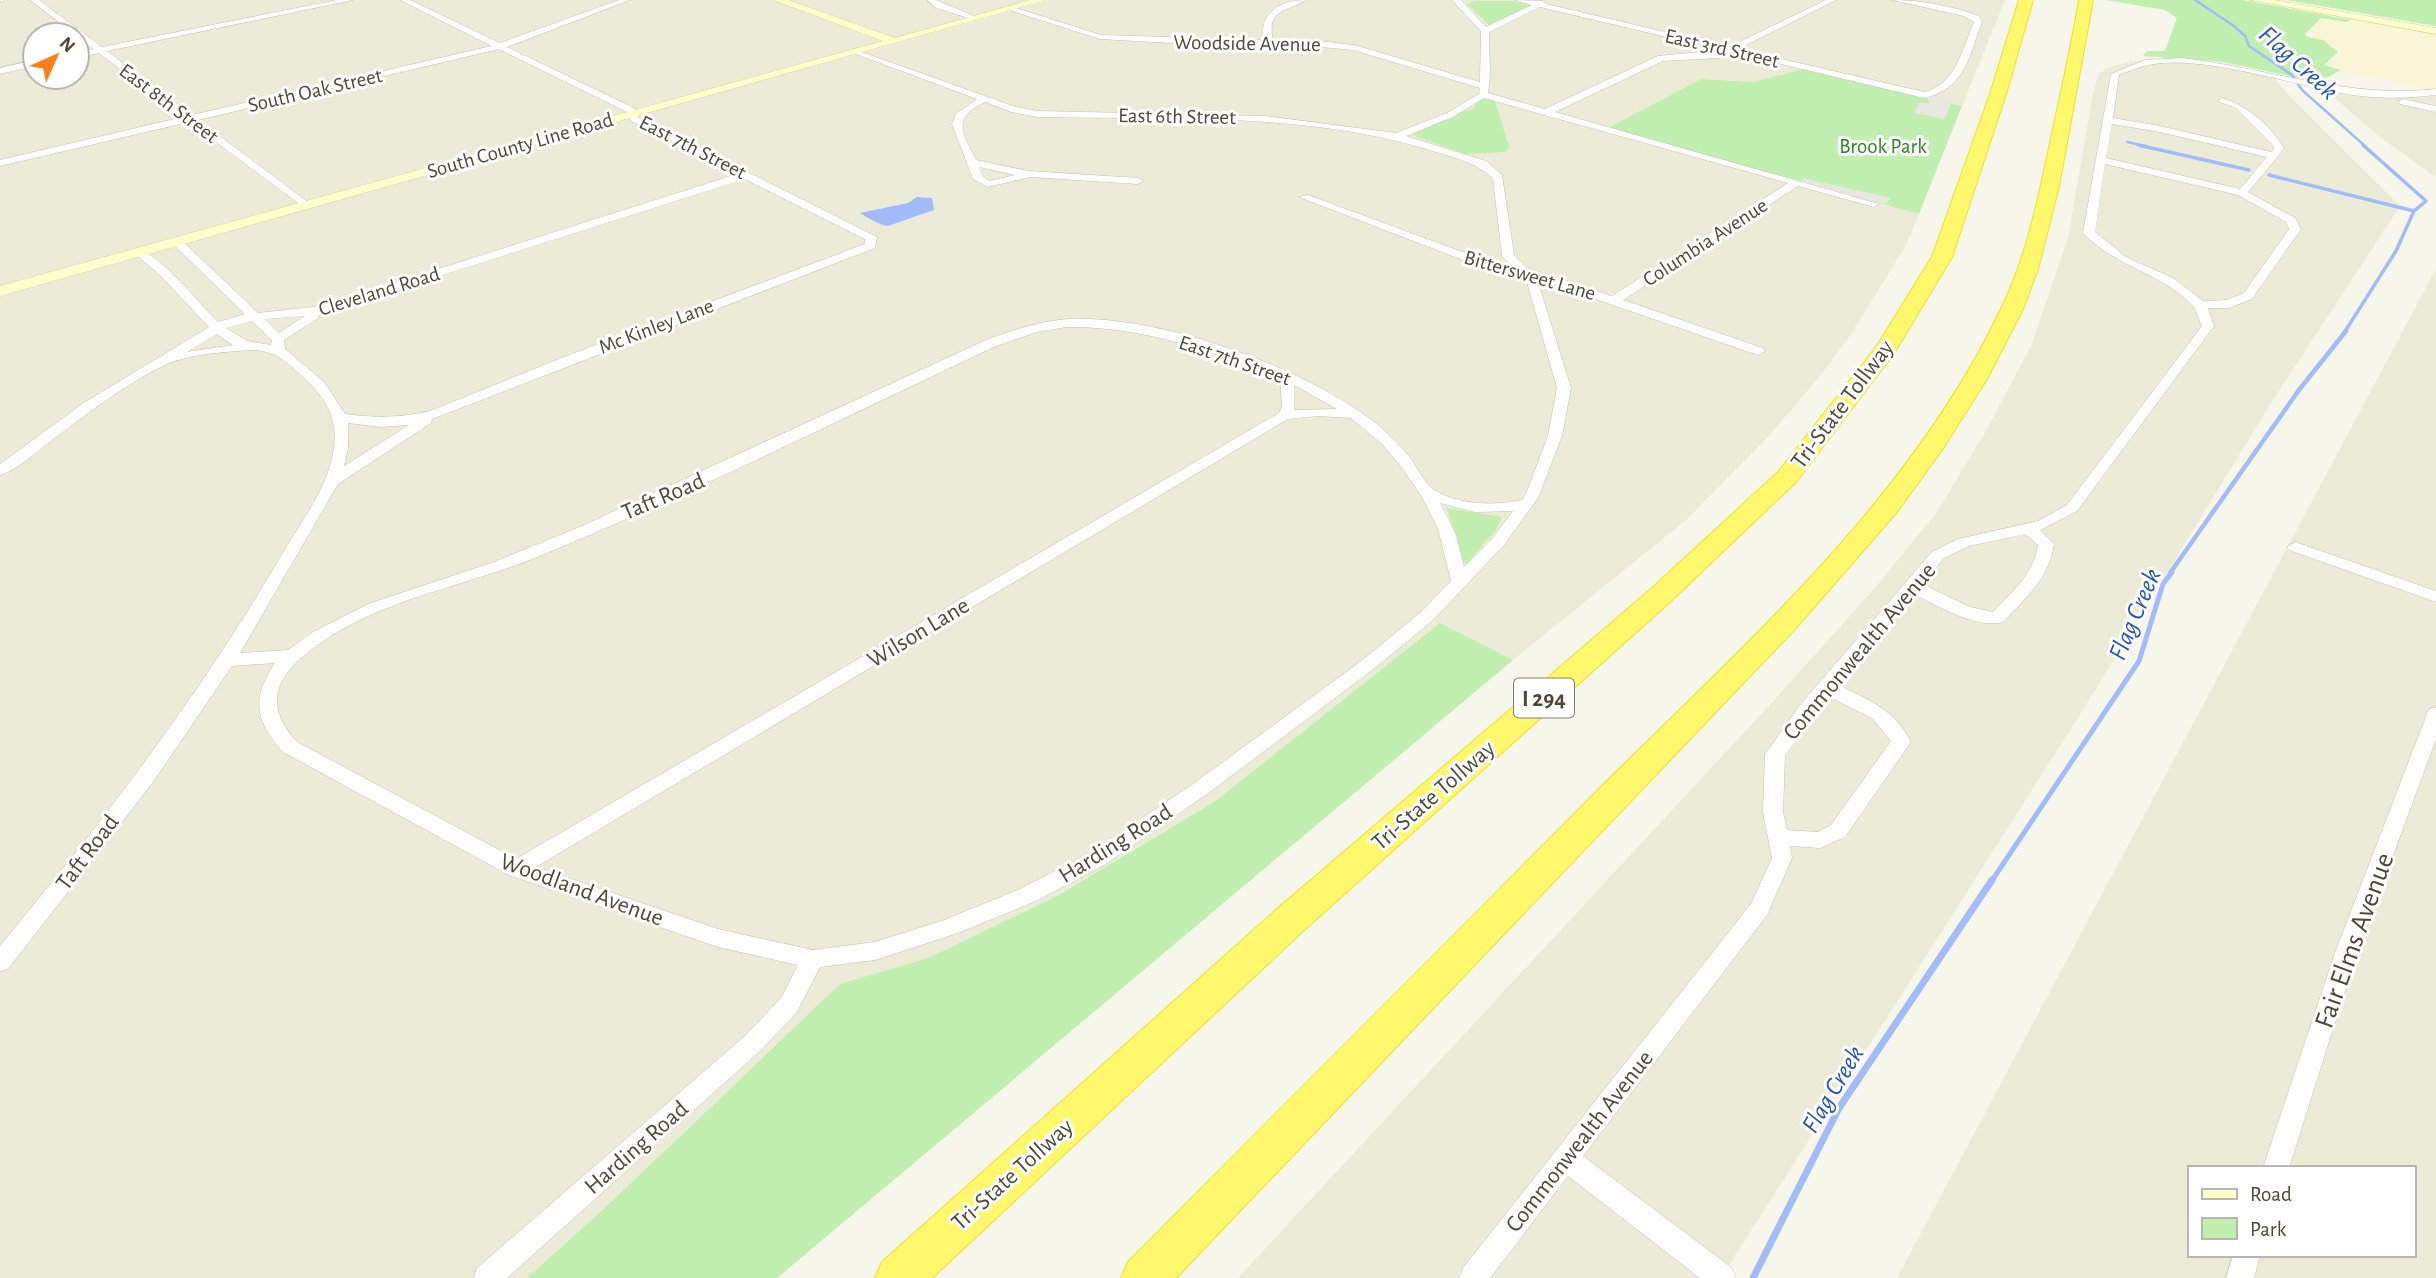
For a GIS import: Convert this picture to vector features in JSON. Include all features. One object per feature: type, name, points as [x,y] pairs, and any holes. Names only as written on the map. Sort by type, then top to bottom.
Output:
[{"type":"highway","name":"Tri-State Tollway","points":[[898,1278],[1289,921],[1661,595],[1787,477],[1885,350],[1942,257],[1998,94],[2026,0]]},
{"type":"highway","points":[[1144,1278],[1625,784],[1792,618],[1910,478],[1963,402],[2013,306],[2041,220],[2086,0]]},
{"type":"main road","points":[[778,0],[894,41]]},
{"type":"main road","name":"South County Line Road","points":[[0,291],[1041,0]]},
{"type":"main road","points":[[2256,0],[2436,30]]},
{"type":"main road","points":[[2273,0],[2436,30]]},
{"type":"street","name":"East 8th Street","points":[[34,0],[305,205]]},
{"type":"street","points":[[91,52],[349,0]]},
{"type":"street","name":"East 7th Street","points":[[404,0],[631,110],[634,120],[871,237]]},
{"type":"street","name":"South Oak Street","points":[[0,163],[501,46],[626,0]]},
{"type":"street","points":[[931,0],[939,6],[975,18]]},
{"type":"street","points":[[1269,43],[1265,29],[1269,16],[1283,6],[1302,0]]},
{"type":"street","points":[[1397,136],[1450,115],[1483,90],[1485,30],[1457,0]]},
{"type":"street","name":"East 3rd Street","points":[[1519,0],[1924,95],[1937,92],[1954,80],[1978,22],[1976,18],[1966,14],[1896,0]]},
{"type":"street","points":[[1485,30],[1549,0]]},
{"type":"street","points":[[1545,113],[1661,58],[1712,57],[1730,50],[1832,0]]},
{"type":"street","name":"Woodside Avenue","points":[[1010,9],[1100,37],[1213,43],[1310,43],[1354,48],[1545,113],[1874,204]]},
{"type":"street","name":"East 6th Street","points":[[856,51],[1014,110],[1038,114],[1252,118],[1397,136],[1467,156],[1482,163],[1497,177]]},
{"type":"street","points":[[2101,160],[2242,193],[2291,220],[2295,229],[2248,296],[2229,304],[2200,305],[2169,281],[2122,259],[2089,233],[2115,74],[2125,67],[2167,61],[2230,67],[2372,94],[2436,92]]},
{"type":"street","points":[[0,71],[21,67]]},
{"type":"street","points":[[983,100],[963,110],[955,123],[955,131],[974,163],[978,179],[988,184],[1028,174]]},
{"type":"street","points":[[2222,100],[2239,106],[2279,149],[2242,193]]},
{"type":"street","points":[[2403,102],[2436,109]]},
{"type":"street","points":[[2106,120],[2160,129],[2273,155]]},
{"type":"street","points":[[974,163],[1028,174],[1138,181]]},
{"type":"street","name":"Cleveland Road","points":[[0,471],[90,405],[217,326],[253,316],[323,310],[746,175]]},
{"type":"street","name":"Harding Road","points":[[487,1278],[753,1043],[789,1005],[813,959],[875,951],[950,927],[1028,895],[1097,859],[1200,789],[1370,663],[1427,616],[1498,542],[1533,495],[1555,436],[1564,388],[1533,281],[1508,256],[1497,177]]},
{"type":"street","name":"Columbia Avenue","points":[[1615,300],[1795,183]]},
{"type":"street","name":"Bittersweet Lane","points":[[1304,197],[1493,267],[1521,270],[1758,351]]},
{"type":"street","name":"Mc Kinley Lane","points":[[341,418],[381,423],[407,421],[435,414],[574,358],[871,246],[871,237]]},
{"type":"street","points":[[176,241],[322,387],[341,418],[344,433],[341,456],[332,481],[227,660]]},
{"type":"street","points":[[139,252],[230,338],[249,346]]},
{"type":"street","name":"Commonwealth Avenue","points":[[1473,1278],[1759,909],[1782,858],[1773,811],[1775,754],[1826,687],[1938,555],[1964,542],[2043,525],[2072,508],[2208,327],[2200,305]]},
{"type":"street","points":[[153,366],[209,351],[278,345],[323,310]]},
{"type":"street","name":"East 7th Street","points":[[1032,328],[1077,323],[1125,326],[1205,346],[1287,376],[1355,414],[1387,440],[1426,492],[1447,531],[1459,581]]},
{"type":"street","name":"Taft Road","points":[[290,747],[276,733],[268,719],[266,704],[271,684],[292,656],[316,638],[354,617],[525,556],[681,489],[991,342],[1032,328]]},
{"type":"street","points":[[1287,376],[1289,406],[1285,415],[1318,412],[1355,414]]},
{"type":"street","name":"Mc Kinley Lane","points":[[332,481],[435,414]]},
{"type":"street","name":"Wilson Lane","points":[[516,869],[1285,415]]},
{"type":"street","points":[[1426,492],[1474,509],[1490,510],[1527,503]]},
{"type":"street","points":[[1912,586],[1953,607],[1982,617],[1997,618],[2025,588],[2046,558],[2046,544],[2028,528]]},
{"type":"street","points":[[2295,547],[2436,597]]},
{"type":"street","points":[[227,660],[292,656]]},
{"type":"street","name":"Taft Road","points":[[0,962],[60,889],[172,740],[227,660]]},
{"type":"street","points":[[1779,836],[1820,840],[1838,831],[1900,742],[1895,727],[1879,714],[1826,687]]},
{"type":"street","name":"Fair Elms Avenue","points":[[2277,1166],[2347,950],[2436,714]]},
{"type":"street","name":"Woodland Avenue","points":[[290,747],[516,869],[718,938],[813,959]]},
{"type":"street","points":[[1566,1159],[1717,1274]]},
{"type":"street","points":[[2240,1278],[2247,1257]]},
{"type":"shaded area","points":[[0,0],[1034,0],[0,288]]},
{"type":"shaded area","points":[[1050,0],[2005,0],[1962,106],[1803,69],[1754,82],[1701,79],[1609,128],[1919,214],[1906,245],[1852,333],[1820,376],[1767,438],[1686,520],[1513,660],[1440,623],[1214,802],[1057,896],[928,958],[840,984],[609,1204],[527,1278],[0,1278],[0,295]]},
{"type":"shaded area","points":[[2299,8],[2436,31],[2436,90],[2326,68],[2342,52],[2314,39]]},
{"type":"shaded area","points":[[2132,61],[2200,61],[2270,73],[2296,103],[2400,206],[2271,403],[2084,708],[1721,1278],[1238,1278],[1777,697],[1874,589],[1937,512],[1986,431],[2031,346],[2068,238],[2094,88],[2099,74],[2107,68]]},
{"type":"shaded area","points":[[2322,87],[2378,96],[2436,95],[2436,177],[2381,138]]},
{"type":"shaded area","points":[[1939,95],[1951,102],[1945,119],[1914,113],[1919,103],[1930,103],[1926,97]]},
{"type":"shaded area","points":[[1803,178],[1891,198],[1885,204],[1801,182]]},
{"type":"shaded area","points":[[2436,269],[2436,1278],[1897,1278]]},
{"type":"green space","points":[[2106,0],[2243,0],[2351,20],[2346,22],[2321,18],[2305,34],[2307,37],[2323,40],[2338,52],[2324,65],[2341,70],[2319,82],[2223,62],[2143,56],[2147,51],[2165,51],[2177,18],[2165,10]]},
{"type":"green space","points":[[2286,0],[2436,0],[2436,26]]},
{"type":"green space","points":[[1474,1],[1511,1],[1531,5],[1489,25],[1467,4]]},
{"type":"green space","name":"Brook Park","points":[[1803,69],[1962,106],[1919,214],[1608,128],[1701,79],[1754,82]]},
{"type":"green space","points":[[1481,99],[1495,101],[1509,147],[1505,152],[1466,154],[1412,135],[1463,110],[1469,111],[1476,106],[1471,105]]},
{"type":"green space","points":[[1446,508],[1502,517],[1496,530],[1467,563],[1461,560],[1457,536]]},
{"type":"green space","points":[[1440,623],[1513,660],[777,1278],[527,1278],[609,1204],[840,984],[928,958],[1057,896],[1214,802]]},
{"type":"water","points":[[917,197],[932,198],[934,210],[888,226],[860,213],[908,203]]},
{"type":"waterway","name":"Flag Creek","points":[[2195,0],[2234,26],[2245,36],[2249,46],[2292,75],[2302,90],[2365,146]]},
{"type":"waterway","points":[[2127,142],[2146,146]]},
{"type":"waterway","points":[[2138,145],[2249,170]]},
{"type":"waterway","name":"Flag Creek","points":[[2363,145],[2426,201],[2414,211]]},
{"type":"waterway","points":[[2269,175],[2414,211]]},
{"type":"waterway","name":"Flag Creek","points":[[2344,333],[2396,251],[2414,211]]},
{"type":"waterway","name":"Flag Creek","points":[[2170,573],[2299,390],[2346,331]]},
{"type":"waterway","name":"Flag Creek","points":[[1991,882],[2139,661],[2163,584],[2172,572]]},
{"type":"waterway","name":"Flag Creek","points":[[1753,1278],[1839,1108],[1992,880]]}]
